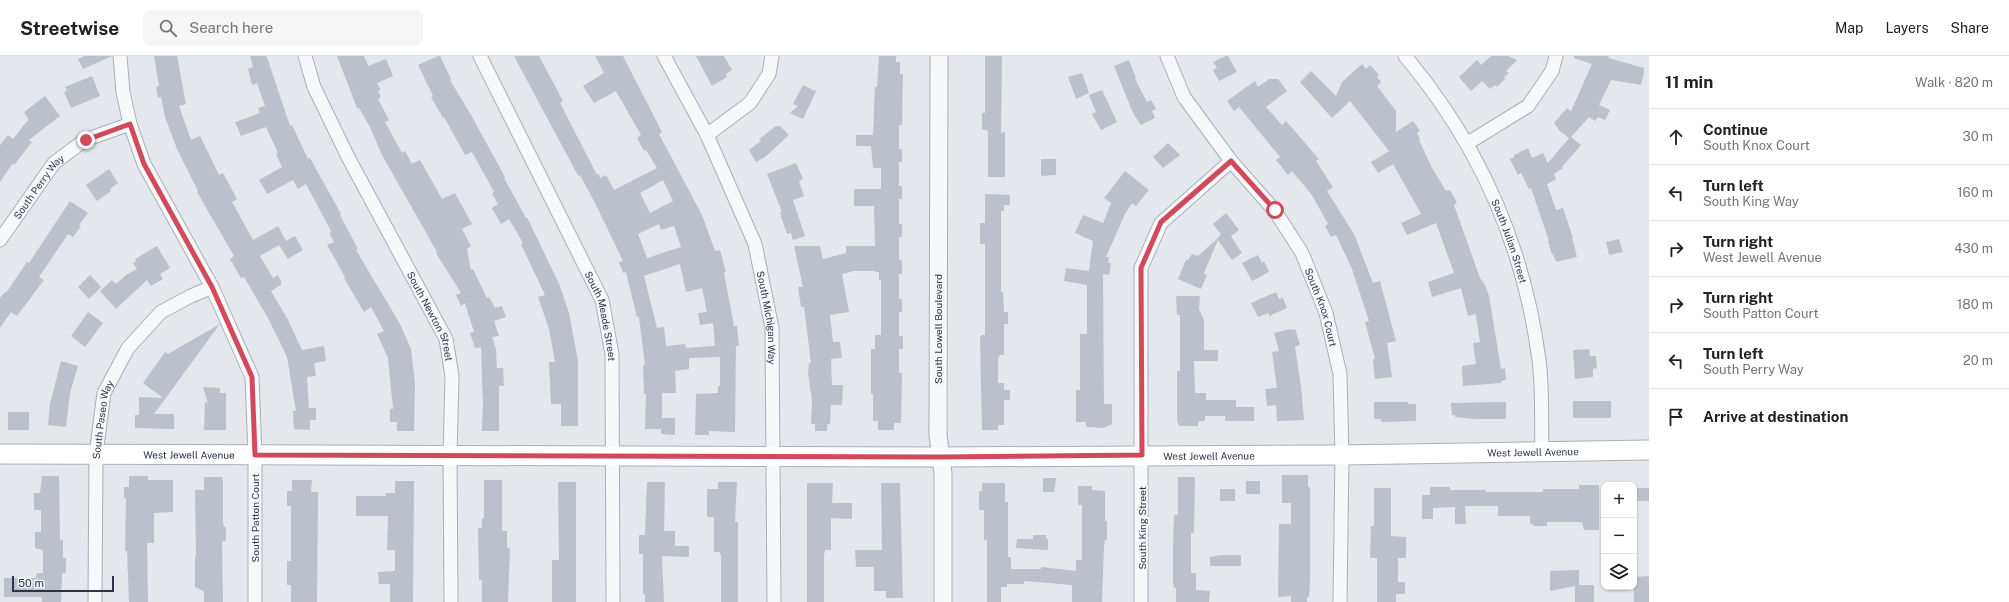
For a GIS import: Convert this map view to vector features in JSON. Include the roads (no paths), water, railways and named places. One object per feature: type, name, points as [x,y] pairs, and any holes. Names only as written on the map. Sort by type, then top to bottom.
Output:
[{"type":"main road","name":"West Jewell Avenue","points":[[0,454],[940,457],[1342,455],[1649,450]]},
{"type":"street","name":"South Patton Court","points":[[120,56],[123,92],[130,124],[144,164],[212,287],[252,377],[255,455],[256,602]]},
{"type":"street","name":"South Newton Street","points":[[305,56],[314,86],[348,157],[446,339],[452,376],[450,456],[451,602]]},
{"type":"street","name":"South Meade Street","points":[[480,56],[602,300],[612,354],[614,602]]},
{"type":"street","name":"South Michigan Way","points":[[664,56],[707,135],[755,244],[760,267],[772,328],[774,602]]},
{"type":"street","points":[[707,135],[750,103],[769,74],[772,56]]},
{"type":"street","name":"South Lowell Boulevard","points":[[939,56],[938,435],[943,474],[943,602]]},
{"type":"street","name":"South Knox Court","points":[[1167,56],[1184,97],[1231,161],[1275,210],[1302,253],[1326,313],[1340,374],[1342,455],[1340,602]]},
{"type":"street","name":"South Julian Street","points":[[1405,56],[1431,87],[1468,143],[1502,215],[1526,288],[1539,362],[1542,452]]},
{"type":"street","points":[[1468,143],[1528,106],[1552,71],[1556,56]]},
{"type":"street","name":"South Perry Way","points":[[0,240],[54,163],[86,140],[130,124]]},
{"type":"street","name":"South King Street","points":[[1141,602],[1141,268],[1161,222],[1231,161]]},
{"type":"street","name":"South Paseo Way","points":[[95,602],[96,454],[104,393],[128,348],[161,312],[212,287]]}]
